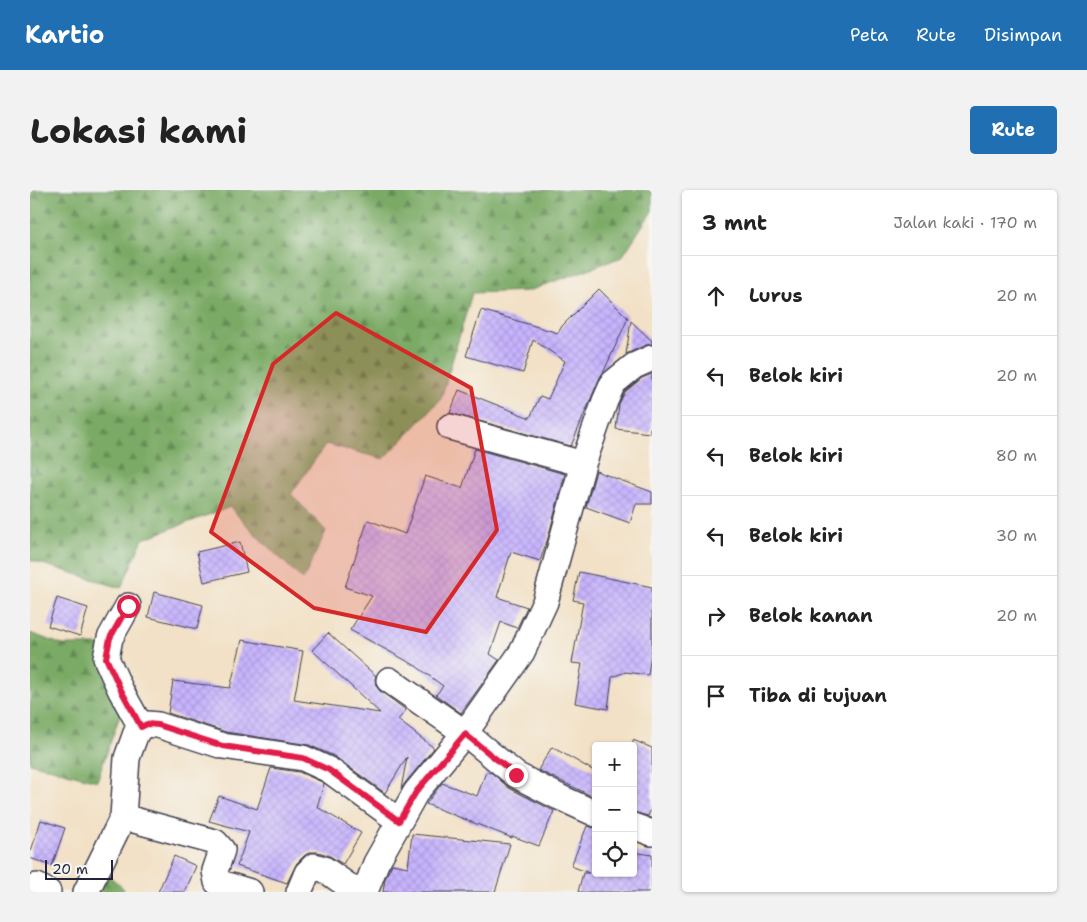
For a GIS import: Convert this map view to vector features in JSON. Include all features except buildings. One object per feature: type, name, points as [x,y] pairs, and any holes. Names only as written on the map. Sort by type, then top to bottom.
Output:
[{"type":"street","points":[[365,892],[376,863],[416,792],[465,734],[522,652],[545,602],[583,464],[605,401],[613,383],[634,366],[652,358]]},
{"type":"street","points":[[450,427],[583,464]]},
{"type":"street","points":[[128,606],[110,638],[106,658],[141,727]]},
{"type":"street","points":[[389,680],[465,734],[516,775],[592,812]]},
{"type":"street","points":[[86,892],[123,816],[127,758],[136,733],[147,724],[158,725],[223,746],[303,758],[329,770],[399,821]]},
{"type":"street","points":[[123,816],[215,842],[222,850],[215,871],[217,882],[250,892]]},
{"type":"street","points":[[637,827],[652,833]]},
{"type":"street","points":[[299,892],[307,873],[314,866],[324,869],[356,892]]},
{"type":"highlighted area","points":[[336,313],[471,388],[497,530],[426,632],[314,608],[211,532],[273,364]]},
{"type":"green space","points":[[30,190],[652,190],[652,211],[622,257],[528,291],[472,293],[441,399],[384,459],[326,444],[291,494],[326,531],[303,580],[230,507],[143,539],[121,588],[30,560]]},
{"type":"green space","points":[[30,633],[63,645],[109,645],[131,684],[97,781],[30,763]]},
{"type":"green space","points":[[99,867],[124,889],[123,892],[83,892]]},
{"type":"route","points":[[128,606],[110,638],[106,658],[141,727],[147,724],[158,725],[223,746],[303,758],[329,770],[399,821],[416,792],[465,734],[516,775]]}]
